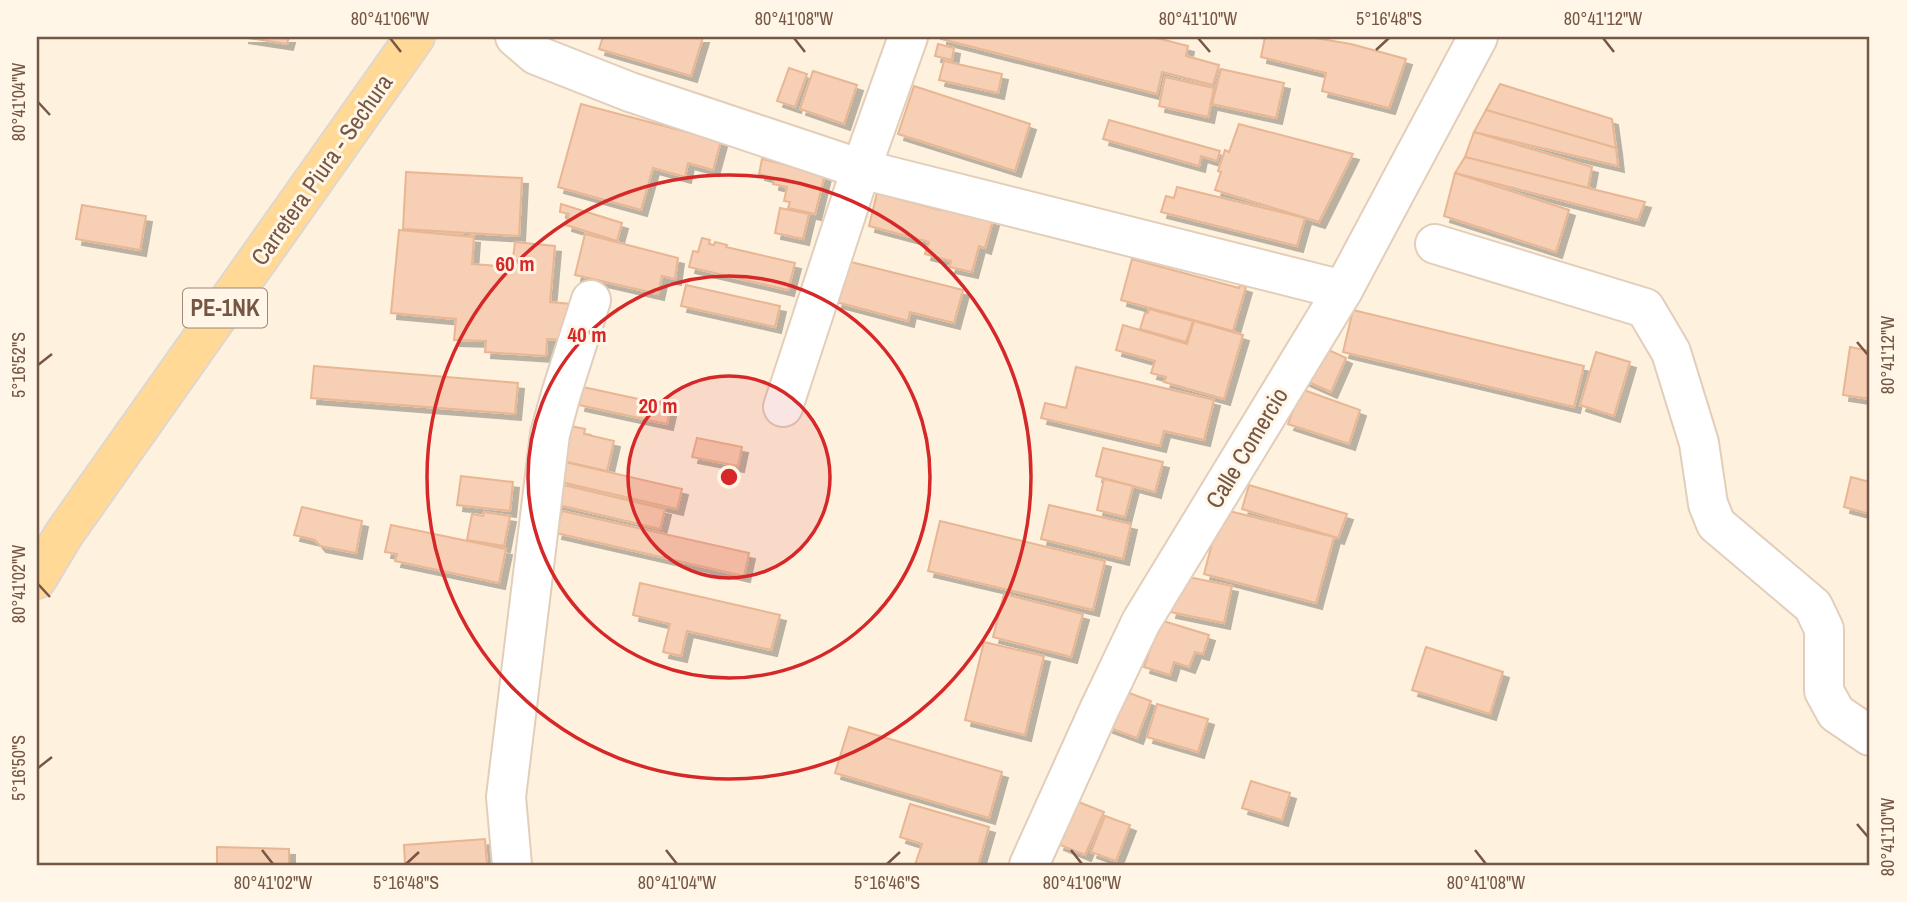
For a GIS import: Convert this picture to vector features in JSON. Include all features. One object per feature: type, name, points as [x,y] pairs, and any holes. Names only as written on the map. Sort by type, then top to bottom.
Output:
[{"type":"main road","name":"Carretera Piura - Sechura","points":[[37,579],[64,534],[415,37]]},
{"type":"street","points":[[514,37],[536,55],[629,92],[862,169],[1343,289]]},
{"type":"street","points":[[783,407],[908,37]]},
{"type":"street","name":"Calle Comercio","points":[[1029,865],[1098,710],[1141,622],[1343,289],[1478,37]]},
{"type":"street","points":[[1435,244],[1645,308],[1671,352],[1699,443],[1708,504],[1716,524],[1814,606],[1825,629],[1825,691],[1836,713],[1870,736]]},
{"type":"street","points":[[512,865],[506,797],[550,434],[591,300]]},
{"type":"building","points":[[242,37],[289,37],[287,44]]},
{"type":"building","points":[[603,37],[703,37],[691,76],[599,49]]},
{"type":"building","points":[[941,37],[1153,37],[1188,46],[1186,56],[1219,65],[1213,85],[1162,72],[1157,94]]},
{"type":"building","points":[[1265,37],[1309,37],[1351,44],[1406,59],[1389,108],[1322,91],[1326,73],[1261,57]]},
{"type":"building","points":[[938,44],[954,48],[952,60],[935,56]]},
{"type":"building","points":[[944,61],[1002,74],[998,93],[939,80]]},
{"type":"building","points":[[789,68],[807,74],[795,107],[777,101]]},
{"type":"building","points":[[1221,69],[1284,83],[1276,118],[1212,104]]},
{"type":"building","points":[[813,71],[857,85],[844,124],[800,109]]},
{"type":"building","points":[[1165,77],[1214,88],[1208,117],[1159,106]]},
{"type":"building","points":[[1500,84],[1612,119],[1616,148],[1486,110]]},
{"type":"building","points":[[914,86],[1030,124],[1015,171],[898,134]]},
{"type":"building","points":[[581,104],[721,141],[713,170],[688,163],[685,177],[653,168],[641,210],[558,187]]},
{"type":"building","points":[[1486,110],[1616,148],[1618,166],[1474,132]]},
{"type":"building","points":[[1109,120],[1220,151],[1217,161],[1201,156],[1199,166],[1103,139]]},
{"type":"building","points":[[1239,124],[1353,154],[1319,222],[1215,190],[1225,150],[1229,152]]},
{"type":"building","points":[[1474,132],[1592,167],[1588,188],[1465,157]]},
{"type":"building","points":[[1465,157],[1645,202],[1638,220],[1455,173]]},
{"type":"building","points":[[762,159],[825,174],[815,214],[788,208],[790,202],[784,201],[787,187],[773,184],[774,178],[759,174]]},
{"type":"building","points":[[406,172],[522,178],[519,236],[403,229]]},
{"type":"building","points":[[1455,173],[1569,210],[1556,252],[1444,216]]},
{"type":"building","points":[[1177,187],[1305,218],[1297,246],[1161,212],[1166,196],[1174,198]]},
{"type":"building","points":[[877,193],[940,210],[941,206],[993,220],[985,248],[979,246],[972,272],[949,267],[951,261],[925,254],[929,242],[869,226]]},
{"type":"building","points":[[561,204],[622,223],[617,241],[566,225],[569,214],[560,212]]},
{"type":"building","points":[[82,205],[146,216],[140,250],[76,239]]},
{"type":"building","points":[[780,208],[809,214],[803,239],[775,233]]},
{"type":"building","points":[[399,230],[474,237],[472,264],[512,267],[515,242],[555,246],[550,302],[572,304],[569,340],[547,339],[546,356],[485,352],[486,341],[454,340],[456,319],[391,313]]},
{"type":"building","points":[[585,234],[678,258],[675,279],[662,276],[658,294],[575,275]]},
{"type":"building","points":[[702,238],[710,240],[709,244],[714,245],[715,242],[795,263],[788,290],[689,267],[693,251],[698,252]]},
{"type":"building","points":[[1132,259],[1239,288],[1240,285],[1246,287],[1233,331],[1121,300]]},
{"type":"building","points":[[847,261],[963,290],[954,323],[910,312],[908,321],[836,302]]},
{"type":"building","points":[[686,285],[780,306],[775,327],[681,306]]},
{"type":"building","points":[[1149,309],[1193,321],[1186,342],[1140,329]]},
{"type":"building","points":[[1353,310],[1584,366],[1574,407],[1343,352]]},
{"type":"building","points":[[1194,321],[1243,335],[1224,399],[1164,382],[1166,377],[1151,373],[1155,361],[1116,350],[1123,325],[1187,344]]},
{"type":"building","points":[[1320,346],[1346,358],[1331,392],[1304,380]]},
{"type":"building","points":[[1850,347],[1870,351],[1870,399],[1843,395]]},
{"type":"building","points":[[1596,352],[1630,362],[1614,416],[1580,405]]},
{"type":"building","points":[[314,366],[518,383],[515,414],[311,398]]},
{"type":"building","points":[[1076,367],[1214,400],[1204,440],[1164,431],[1160,446],[1041,418],[1045,403],[1066,408]]},
{"type":"building","points":[[583,387],[671,406],[667,424],[579,405]]},
{"type":"building","points":[[1301,389],[1360,410],[1349,444],[1288,424]]},
{"type":"building","points":[[571,426],[585,429],[584,434],[614,441],[607,471],[563,461]]},
{"type":"building","points":[[697,438],[742,447],[738,466],[692,457]]},
{"type":"building","points":[[1103,448],[1163,462],[1155,492],[1096,476]]},
{"type":"building","points":[[565,462],[682,489],[677,509],[561,482]]},
{"type":"building","points":[[461,476],[513,482],[510,511],[457,505]]},
{"type":"building","points":[[1851,477],[1870,482],[1870,514],[1844,507]]},
{"type":"building","points":[[1104,479],[1133,486],[1125,517],[1097,510]]},
{"type":"building","points":[[555,483],[665,509],[660,529],[550,503]]},
{"type":"building","points":[[1249,485],[1347,514],[1338,538],[1242,509]]},
{"type":"building","points":[[1049,505],[1131,524],[1123,559],[1041,539]]},
{"type":"building","points":[[302,507],[362,521],[356,553],[320,546],[315,540],[294,535]]},
{"type":"building","points":[[1221,509],[1334,537],[1316,603],[1204,574]]},
{"type":"building","points":[[562,511],[749,553],[744,576],[556,533]]},
{"type":"building","points":[[484,512],[510,516],[504,546],[467,540],[472,514],[483,516]]},
{"type":"building","points":[[940,521],[1105,561],[1093,610],[928,571]]},
{"type":"building","points":[[391,525],[506,549],[499,583],[395,561],[397,554],[385,552]]},
{"type":"building","points":[[1179,575],[1232,586],[1224,623],[1170,612]]},
{"type":"building","points":[[640,583],[780,615],[771,650],[687,631],[681,656],[663,652],[670,624],[633,615]]},
{"type":"building","points":[[1004,594],[1083,614],[1071,657],[993,637]]},
{"type":"building","points":[[1160,620],[1209,635],[1203,654],[1195,652],[1189,667],[1174,662],[1170,675],[1144,667]]},
{"type":"building","points":[[984,642],[1044,656],[1025,735],[965,720]]},
{"type":"building","points":[[1426,647],[1503,672],[1490,714],[1412,690]]},
{"type":"building","points":[[1121,690],[1151,701],[1137,738],[1107,727]]},
{"type":"building","points":[[1157,704],[1208,719],[1198,752],[1147,737]]},
{"type":"building","points":[[849,727],[1002,772],[989,818],[835,773]]},
{"type":"building","points":[[1251,781],[1290,793],[1282,820],[1242,808]]},
{"type":"building","points":[[1076,801],[1104,812],[1085,855],[1058,844]]},
{"type":"building","points":[[910,804],[989,827],[978,865],[915,865],[922,844],[900,837]]},
{"type":"building","points":[[1105,816],[1130,825],[1116,861],[1091,852]]},
{"type":"building","points":[[485,839],[487,865],[405,865],[404,845]]},
{"type":"building","points":[[217,847],[289,849],[289,864],[217,865]]}]
